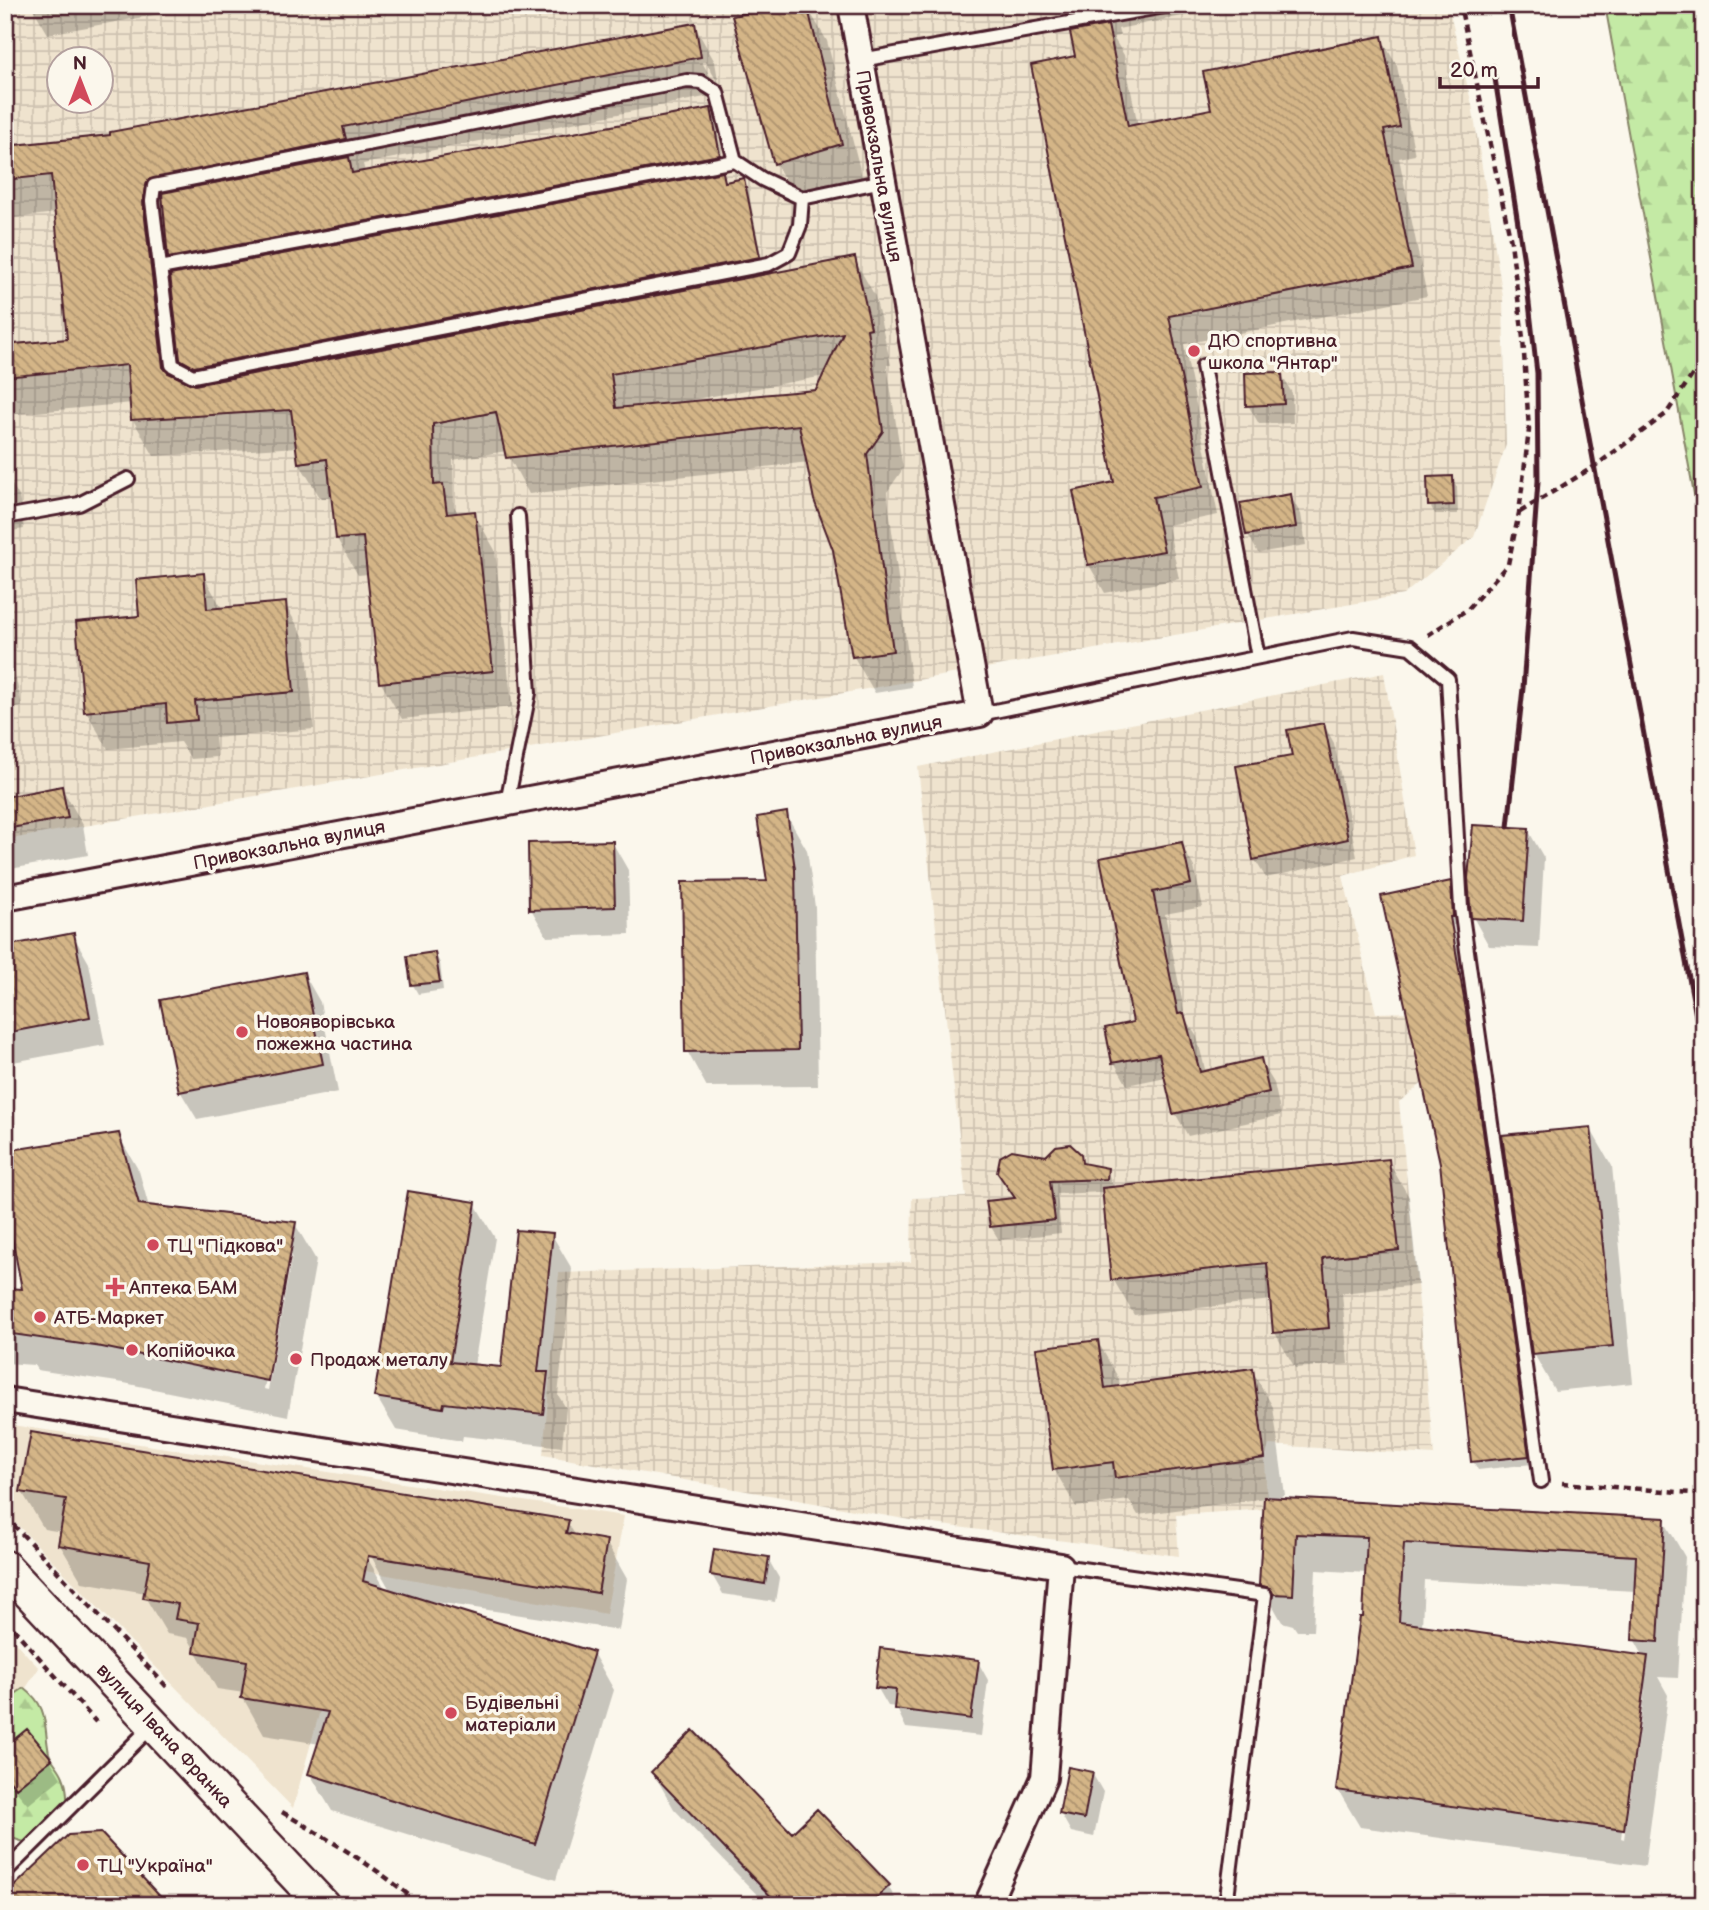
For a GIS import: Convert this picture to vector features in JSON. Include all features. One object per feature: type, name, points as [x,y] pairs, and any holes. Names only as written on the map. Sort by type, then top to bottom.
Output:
[{"type":"street","name":"Привокзальна вулиця","points":[[5,898],[980,714],[850,5]]},
{"type":"street","points":[[5,1399],[1061,1566],[1044,1778],[987,1905]]},
{"type":"street","name":"вулиця Івана Франка","points":[[5,1567],[155,1723],[323,1905]]},
{"type":"lane","points":[[861,60],[1171,5]]},
{"type":"lane","points":[[802,198],[800,225],[789,253],[769,264],[193,376],[172,365],[152,201],[154,186],[687,81],[701,82],[717,92],[735,161],[762,179],[802,198],[883,181]]},
{"type":"lane","points":[[160,268],[735,161]]},
{"type":"lane","points":[[1203,366],[1258,657]]},
{"type":"lane","points":[[5,517],[79,504],[128,479]]},
{"type":"lane","points":[[507,803],[529,693],[519,516]]},
{"type":"lane","points":[[980,714],[1353,638],[1410,647],[1448,679],[1461,908],[1541,1481]]},
{"type":"lane","points":[[1061,1566],[1265,1595],[1226,1905]]},
{"type":"lane","points":[[5,1872],[155,1723]]},
{"type":"path","points":[[1410,647],[1468,610],[1508,564],[1519,513],[1529,430],[1523,338],[1511,242],[1460,5]]},
{"type":"path","points":[[1519,513],[1595,466],[1666,414],[1704,358]]},
{"type":"path","points":[[1541,1481],[1704,1494]]},
{"type":"path","points":[[5,1619],[96,1722]]},
{"type":"path","points":[[279,1810],[402,1888],[420,1905]]},
{"type":"shaded area","points":[[5,5],[1448,5],[1472,105],[1503,297],[1506,445],[1474,537],[1403,595],[5,840]]},
{"type":"shaded area","points":[[1384,673],[1414,855],[1343,876],[1376,1013],[1412,1012],[1424,1082],[1399,1102],[1434,1455],[1269,1445],[1265,1458],[1267,1509],[1176,1515],[1179,1556],[927,1523],[543,1455],[559,1273],[911,1262],[912,1198],[966,1197],[918,767]]},
{"type":"shaded area","points":[[5,1424],[624,1516],[606,1614],[359,1570],[293,1808],[5,1512]]},
{"type":"shaded area","points":[[5,1631],[39,1668],[5,1720]]},
{"type":"green space","points":[[1605,5],[1704,5],[1704,549]]},
{"type":"green space","points":[[24,1688],[42,1710],[49,1753],[63,1777],[67,1799],[66,1822],[24,1842],[5,1836],[5,1766],[9,1753],[5,1701]]},
{"type":"building","points":[[791,5],[807,5],[842,144],[774,164],[732,16]]},
{"type":"building","points":[[1065,5],[1104,5],[1105,8],[1066,15]]},
{"type":"building","points":[[695,23],[701,57],[343,127],[346,139],[148,180],[143,202],[163,367],[168,373],[195,385],[855,257],[871,328],[867,329],[883,431],[867,454],[893,651],[852,657],[833,550],[814,500],[799,425],[506,458],[496,412],[433,424],[434,485],[443,484],[447,514],[475,511],[493,671],[379,683],[363,537],[336,539],[327,459],[298,463],[291,410],[131,420],[127,365],[5,377],[5,345],[67,339],[51,175],[5,180],[5,146],[110,135],[110,132]],"holes":[[[843,333],[816,390],[616,408],[611,374]]]},
{"type":"building","points":[[1108,25],[1128,126],[1211,109],[1203,72],[1382,36],[1400,127],[1384,130],[1412,268],[1169,316],[1203,487],[1153,497],[1164,551],[1088,565],[1073,491],[1114,482],[1031,65],[1075,56],[1070,32]]},
{"type":"building","points":[[711,108],[720,155],[168,258],[162,193],[349,157],[352,173]]},
{"type":"building","points":[[723,172],[725,182],[744,178],[760,257],[194,367],[180,359],[170,275]]},
{"type":"building","points":[[1282,372],[1284,404],[1246,406],[1245,373]]},
{"type":"building","points":[[1453,476],[1454,505],[1428,506],[1427,477]]},
{"type":"building","points":[[1291,494],[1296,527],[1246,535],[1240,503]]},
{"type":"building","points":[[204,573],[207,609],[286,602],[294,692],[195,701],[197,720],[167,723],[166,704],[84,712],[76,622],[139,616],[136,580]]},
{"type":"building","points":[[1324,723],[1348,839],[1253,860],[1236,766],[1292,756],[1287,730]]},
{"type":"building","points":[[62,786],[68,818],[5,829],[5,797]]},
{"type":"building","points":[[787,812],[795,869],[798,1050],[685,1052],[682,882],[767,881],[757,817]]},
{"type":"building","points":[[1473,825],[1529,828],[1523,921],[1471,918],[1468,878]]},
{"type":"building","points":[[613,841],[615,907],[529,910],[528,843]]},
{"type":"building","points":[[1182,842],[1191,884],[1153,892],[1178,1014],[1184,1013],[1200,1072],[1261,1058],[1269,1092],[1173,1114],[1159,1054],[1112,1063],[1105,1028],[1133,1022],[1100,858]]},
{"type":"building","points":[[1451,881],[1453,917],[1450,917],[1466,1010],[1529,1456],[1471,1462],[1440,1163],[1381,896]]},
{"type":"building","points":[[74,933],[90,1017],[5,1033],[5,946]]},
{"type":"building","points":[[435,952],[440,982],[411,985],[407,956]]},
{"type":"building","name":"Новояворівська пожежна частина","points":[[304,972],[323,1064],[179,1092],[160,1000]]},
{"type":"building","points":[[1591,1127],[1613,1346],[1532,1354],[1502,1135]]},
{"type":"building","name":"ТЦ \"Підкова\"","points":[[119,1133],[139,1204],[296,1222],[268,1381],[102,1347],[5,1333],[5,1288],[22,1289],[5,1201],[5,1151]]},
{"type":"building","points":[[1070,1144],[1081,1154],[1082,1163],[1108,1168],[1107,1179],[1050,1181],[1055,1220],[990,1227],[986,1201],[1015,1198],[997,1172],[1000,1157],[1012,1150],[1046,1156],[1056,1146]]},
{"type":"building","points":[[1389,1159],[1399,1250],[1323,1258],[1329,1328],[1273,1333],[1267,1263],[1111,1280],[1102,1188]]},
{"type":"building","points":[[408,1191],[476,1202],[450,1362],[501,1367],[516,1230],[553,1233],[538,1372],[548,1372],[543,1414],[444,1403],[443,1408],[374,1397]]},
{"type":"building","points":[[1098,1340],[1105,1388],[1253,1368],[1265,1458],[1115,1478],[1113,1462],[1053,1470],[1036,1348]]},
{"type":"building","points":[[31,1432],[569,1520],[566,1533],[607,1540],[598,1593],[368,1556],[363,1581],[594,1652],[535,1844],[308,1774],[328,1712],[241,1698],[247,1661],[194,1652],[199,1623],[175,1619],[178,1604],[143,1598],[150,1561],[58,1545],[66,1499],[20,1492]]},
{"type":"building","points":[[1264,1497],[1665,1518],[1658,1642],[1632,1640],[1636,1556],[1404,1543],[1399,1622],[1648,1656],[1624,1830],[1336,1790],[1360,1617],[1363,1617],[1367,1537],[1296,1534],[1293,1595],[1273,1594],[1270,1588],[1259,1585]]},
{"type":"building","points":[[714,1549],[769,1557],[765,1584],[710,1575]]},
{"type":"building","points":[[880,1648],[979,1660],[971,1719],[894,1709],[896,1690],[875,1688]]},
{"type":"building","points":[[27,1729],[52,1759],[16,1788],[5,1775],[5,1747]]},
{"type":"building","points":[[693,1730],[792,1833],[817,1809],[890,1885],[869,1905],[779,1905],[651,1772]]},
{"type":"building","points":[[1068,1767],[1093,1772],[1084,1819],[1059,1814]]},
{"type":"building","name":"ТЦ \"Україна\"","points":[[101,1833],[168,1905],[5,1905],[5,1895],[68,1835]]},
{"type":"railway","points":[[1509,5],[1704,1059]]},
{"type":"railway","points":[[1493,66],[1525,268],[1537,373],[1538,481],[1523,688],[1508,827]]},
{"type":"place","name":"ДЮ спортивна школа \"Янтар\"","points":[[1194,351]]},
{"type":"place","name":"Новояворівська пожежна частина","points":[[242,1032]]},
{"type":"place","name":"ТЦ \"Підкова\"","points":[[153,1245]]},
{"type":"place","name":"Аптека БАМ","points":[[115,1287]]},
{"type":"place","name":"АТБ-Маркет","points":[[40,1317]]},
{"type":"place","name":"Копійочка","points":[[132,1350]]},
{"type":"place","name":"Продаж металу","points":[[296,1359]]},
{"type":"place","name":"Будівельні матеріали","points":[[451,1713]]},
{"type":"place","name":"ТЦ \"Україна\"","points":[[83,1865]]}]
